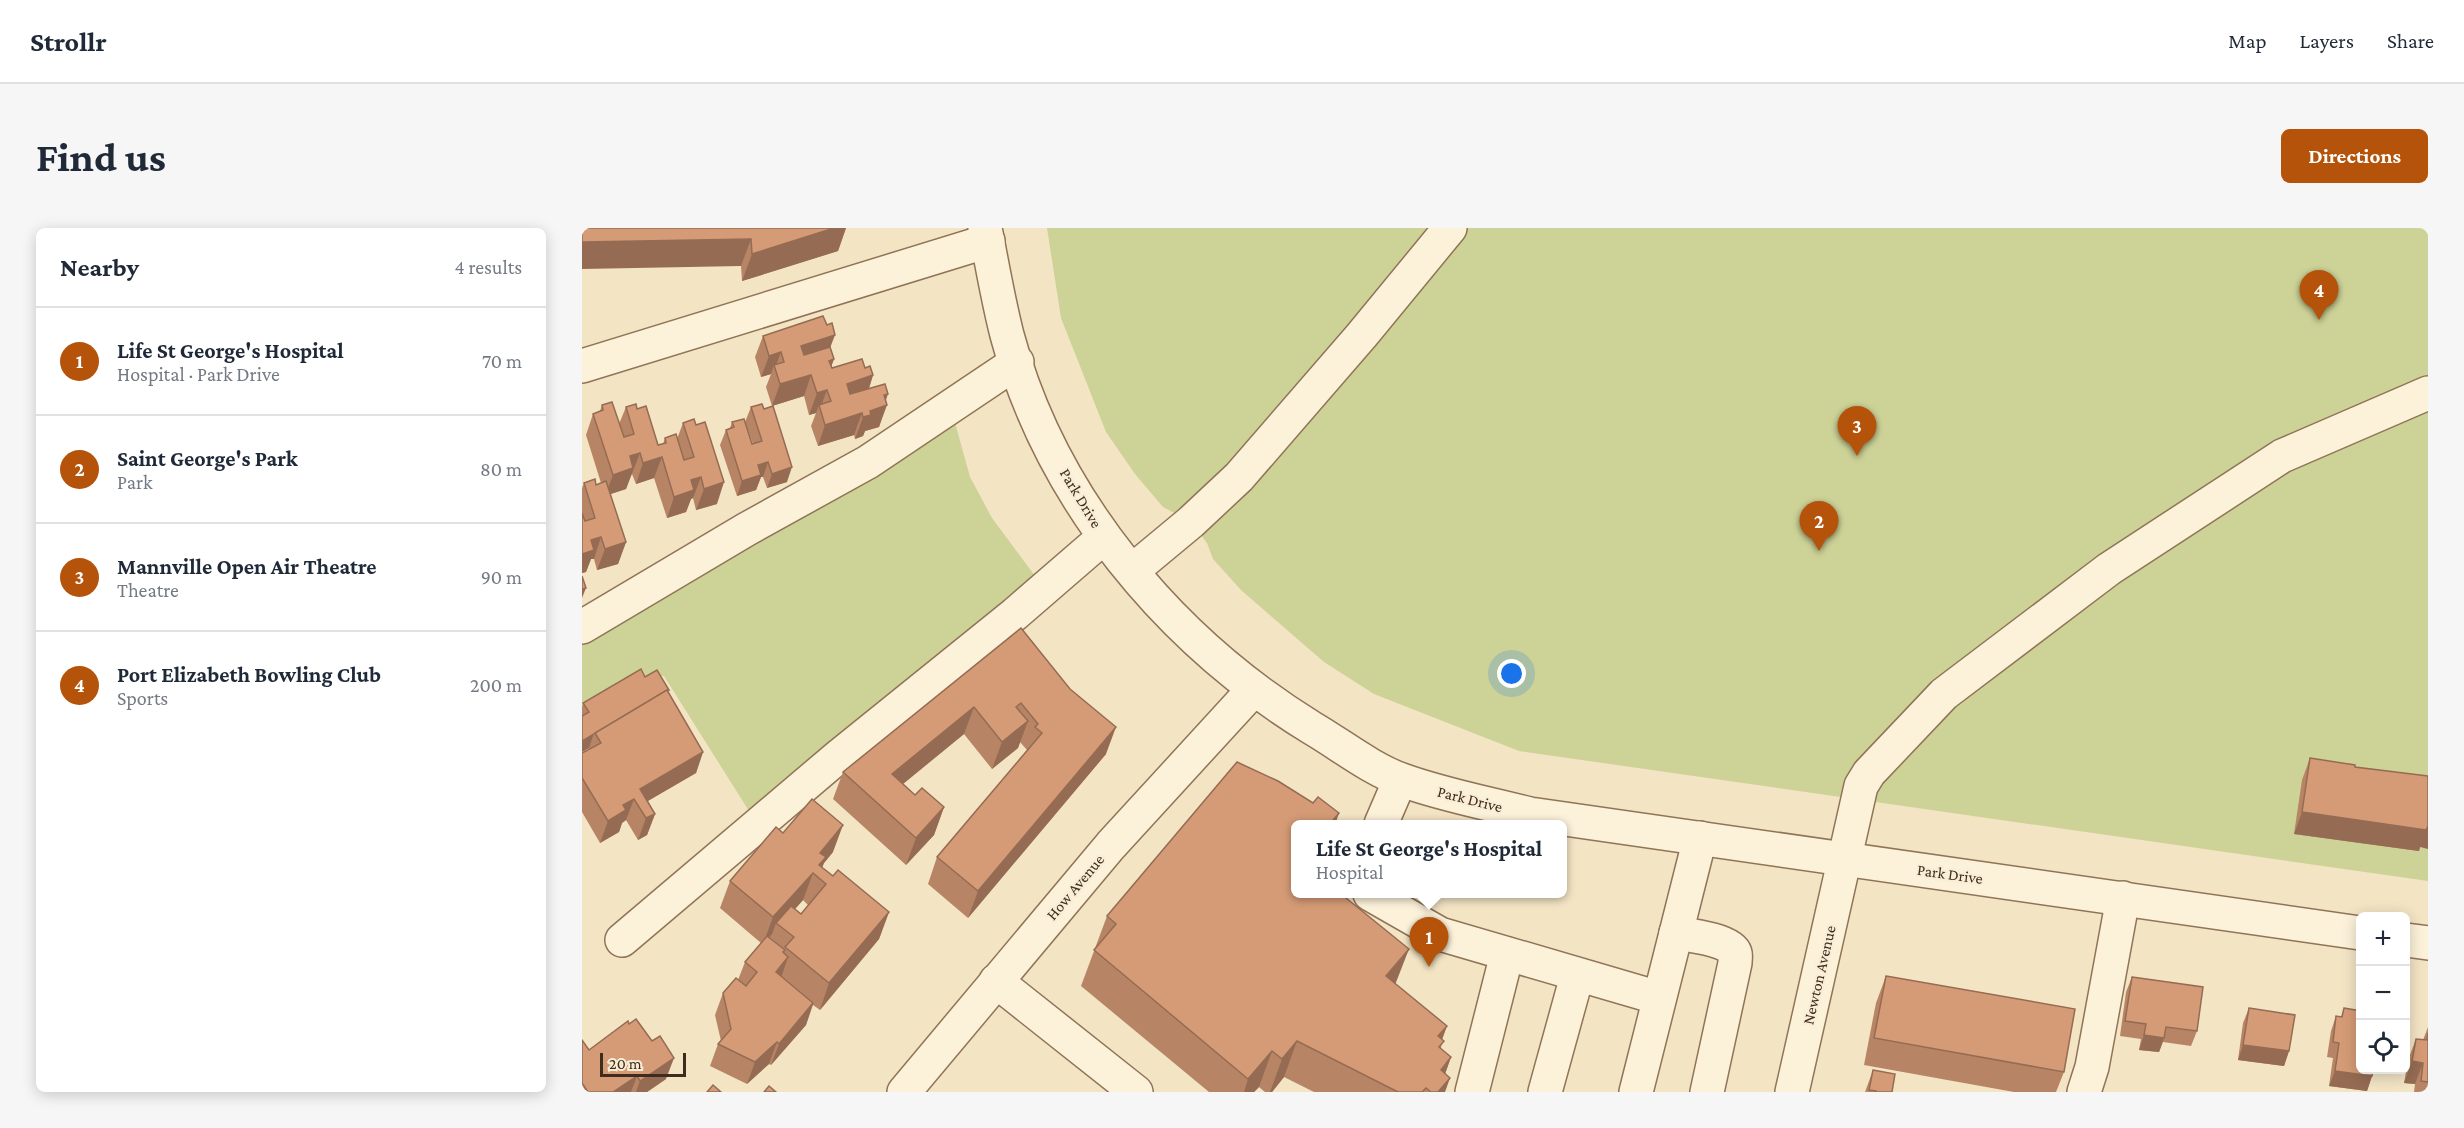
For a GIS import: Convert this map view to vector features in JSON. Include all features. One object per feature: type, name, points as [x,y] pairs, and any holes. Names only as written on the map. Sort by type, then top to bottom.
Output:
[{"type":"street","points":[[1132,571],[1191,522],[1239,477],[1362,335],[1450,228]]},
{"type":"street","points":[[582,366],[986,235]]},
{"type":"street","name":"Park Drive","points":[[986,235],[1008,336],[1036,414],[1078,499],[1104,537],[1161,606],[1194,640],[1282,710],[1400,780],[1530,814],[2356,932]]},
{"type":"street","points":[[582,627],[747,529],[868,462],[1017,362]]},
{"type":"street","name":"Newton Avenue","points":[[1792,1092],[1863,780],[1944,694],[2109,569],[2282,456],[2428,393]]},
{"type":"street","points":[[622,940],[839,756],[1015,614],[1104,537]]},
{"type":"street","name":"How Avenue","points":[[904,1092],[1111,844],[1254,689]]},
{"type":"street","points":[[1383,820],[1400,780]]},
{"type":"street","points":[[1636,1092],[1700,838]]},
{"type":"street","points":[[1377,898],[1440,934],[1577,976],[1659,998]]},
{"type":"street","points":[[2094,1084],[2123,898]]},
{"type":"street","points":[[1676,933],[1723,943],[1731,947],[1735,953],[1735,963],[1707,1092]]},
{"type":"street","points":[[2410,941],[2428,943]]},
{"type":"street","points":[[1472,1092],[1507,954]]},
{"type":"street","points":[[1545,1092],[1577,976]]},
{"type":"street","points":[[996,981],[1136,1092]]},
{"type":"green space","points":[[1047,228],[2428,228],[2428,881],[1519,751],[1374,694],[1324,662],[1241,590],[1213,559],[1207,543],[1191,522],[1163,507],[1135,474],[1106,432],[1061,318]]},
{"type":"green space","points":[[954,419],[970,477],[992,518],[1035,576],[749,811],[664,676],[635,677],[582,707],[582,643]]},
{"type":"building","points":[[582,228],[834,228],[752,254],[751,239],[582,242]]},
{"type":"building","points":[[823,316],[827,325],[832,323],[835,335],[801,346],[804,355],[830,347],[834,359],[829,361],[832,368],[862,359],[865,368],[870,366],[873,375],[847,384],[850,394],[885,384],[888,394],[884,395],[887,405],[870,411],[871,415],[863,417],[862,413],[825,425],[819,405],[831,401],[827,390],[817,393],[811,375],[780,384],[774,365],[784,362],[781,352],[769,356],[763,336]]},
{"type":"building","points":[[612,402],[624,437],[634,434],[626,407],[636,404],[637,409],[646,406],[658,445],[666,443],[665,438],[676,434],[684,460],[694,457],[683,423],[694,419],[696,425],[705,422],[724,482],[704,489],[701,477],[691,480],[694,490],[674,497],[662,457],[643,463],[640,453],[630,456],[633,468],[613,475],[593,414],[603,410],[602,405]]},
{"type":"building","points":[[762,404],[764,409],[773,406],[792,467],[772,474],[768,462],[758,465],[761,475],[742,481],[726,430],[734,427],[732,422],[744,419],[752,444],[762,441],[751,407]]},
{"type":"building","points":[[595,479],[596,485],[606,481],[626,542],[605,549],[601,537],[591,540],[594,550],[582,554],[582,513],[585,521],[595,518],[584,483]]},
{"type":"building","points":[[582,576],[586,588],[582,589]]},
{"type":"building","points":[[1021,628],[1070,689],[1116,727],[978,891],[937,857],[1042,733],[1035,727],[1038,724],[1021,703],[1016,707],[1028,721],[1002,742],[974,707],[892,774],[915,795],[922,788],[944,807],[916,838],[843,772]]},
{"type":"building","points":[[641,669],[645,677],[657,670],[669,690],[582,741],[582,716],[589,712],[583,703]]},
{"type":"building","points":[[667,690],[703,752],[640,789],[655,814],[646,818],[634,799],[623,805],[626,810],[608,821],[582,778],[582,753],[601,743],[595,733]]},
{"type":"building","points":[[2310,758],[2355,765],[2355,767],[2428,776],[2428,826],[2426,830],[2302,812]]},
{"type":"building","points":[[1237,762],[1278,781],[1313,803],[1318,797],[1339,813],[1333,820],[1291,820],[1291,898],[1346,898],[1409,949],[1386,976],[1447,1026],[1438,1036],[1444,1041],[1439,1047],[1451,1057],[1441,1070],[1450,1078],[1438,1092],[1431,1092],[1426,1088],[1422,1092],[1398,1092],[1297,1041],[1282,1059],[1272,1051],[1248,1079],[1094,950],[1116,924],[1107,916]]},
{"type":"building","points":[[812,799],[843,825],[820,853],[826,857],[819,865],[833,876],[838,870],[889,912],[829,983],[785,947],[794,937],[776,923],[791,906],[801,914],[826,884],[813,873],[773,917],[730,881],[776,827],[783,833]]},
{"type":"building","points":[[767,936],[785,950],[783,952],[788,957],[776,972],[813,1003],[779,1044],[777,1042],[755,1062],[718,1044],[731,1029],[723,993],[736,978],[746,986],[757,972],[745,962]]},
{"type":"building","points":[[1886,976],[2075,1009],[2064,1072],[1874,1038]]},
{"type":"building","points":[[2132,977],[2203,987],[2197,1031],[2166,1027],[2164,1038],[2144,1035],[2146,1024],[2125,1021]]},
{"type":"building","points":[[2249,1008],[2295,1015],[2289,1051],[2243,1045]]},
{"type":"building","points":[[2344,1008],[2356,1010],[2356,1074],[2335,1071],[2339,1043],[2333,1042],[2336,1016],[2342,1017]]},
{"type":"building","points":[[636,1019],[652,1041],[660,1036],[674,1058],[640,1081],[637,1076],[613,1092],[588,1092],[582,1083],[582,1040],[589,1050],[628,1021],[629,1024]]},
{"type":"building","points":[[2428,1033],[2428,1082],[2421,1081],[2423,1063],[2412,1061],[2416,1039],[2427,1040]]},
{"type":"building","points":[[1873,1070],[1895,1074],[1892,1092],[1869,1090]]},
{"type":"building","points":[[713,1085],[721,1092],[707,1092]]},
{"type":"building","points":[[769,1086],[776,1092],[764,1092]]},
{"type":"place","name":"Port Elizabeth Bowling Club","points":[[2319,320]]},
{"type":"place","name":"Mannville Open Air Theatre","points":[[1857,456]]},
{"type":"place","name":"Saint George's Park","points":[[1819,551]]},
{"type":"place","name":"Life St George's Hospital","points":[[1429,967]]}]
